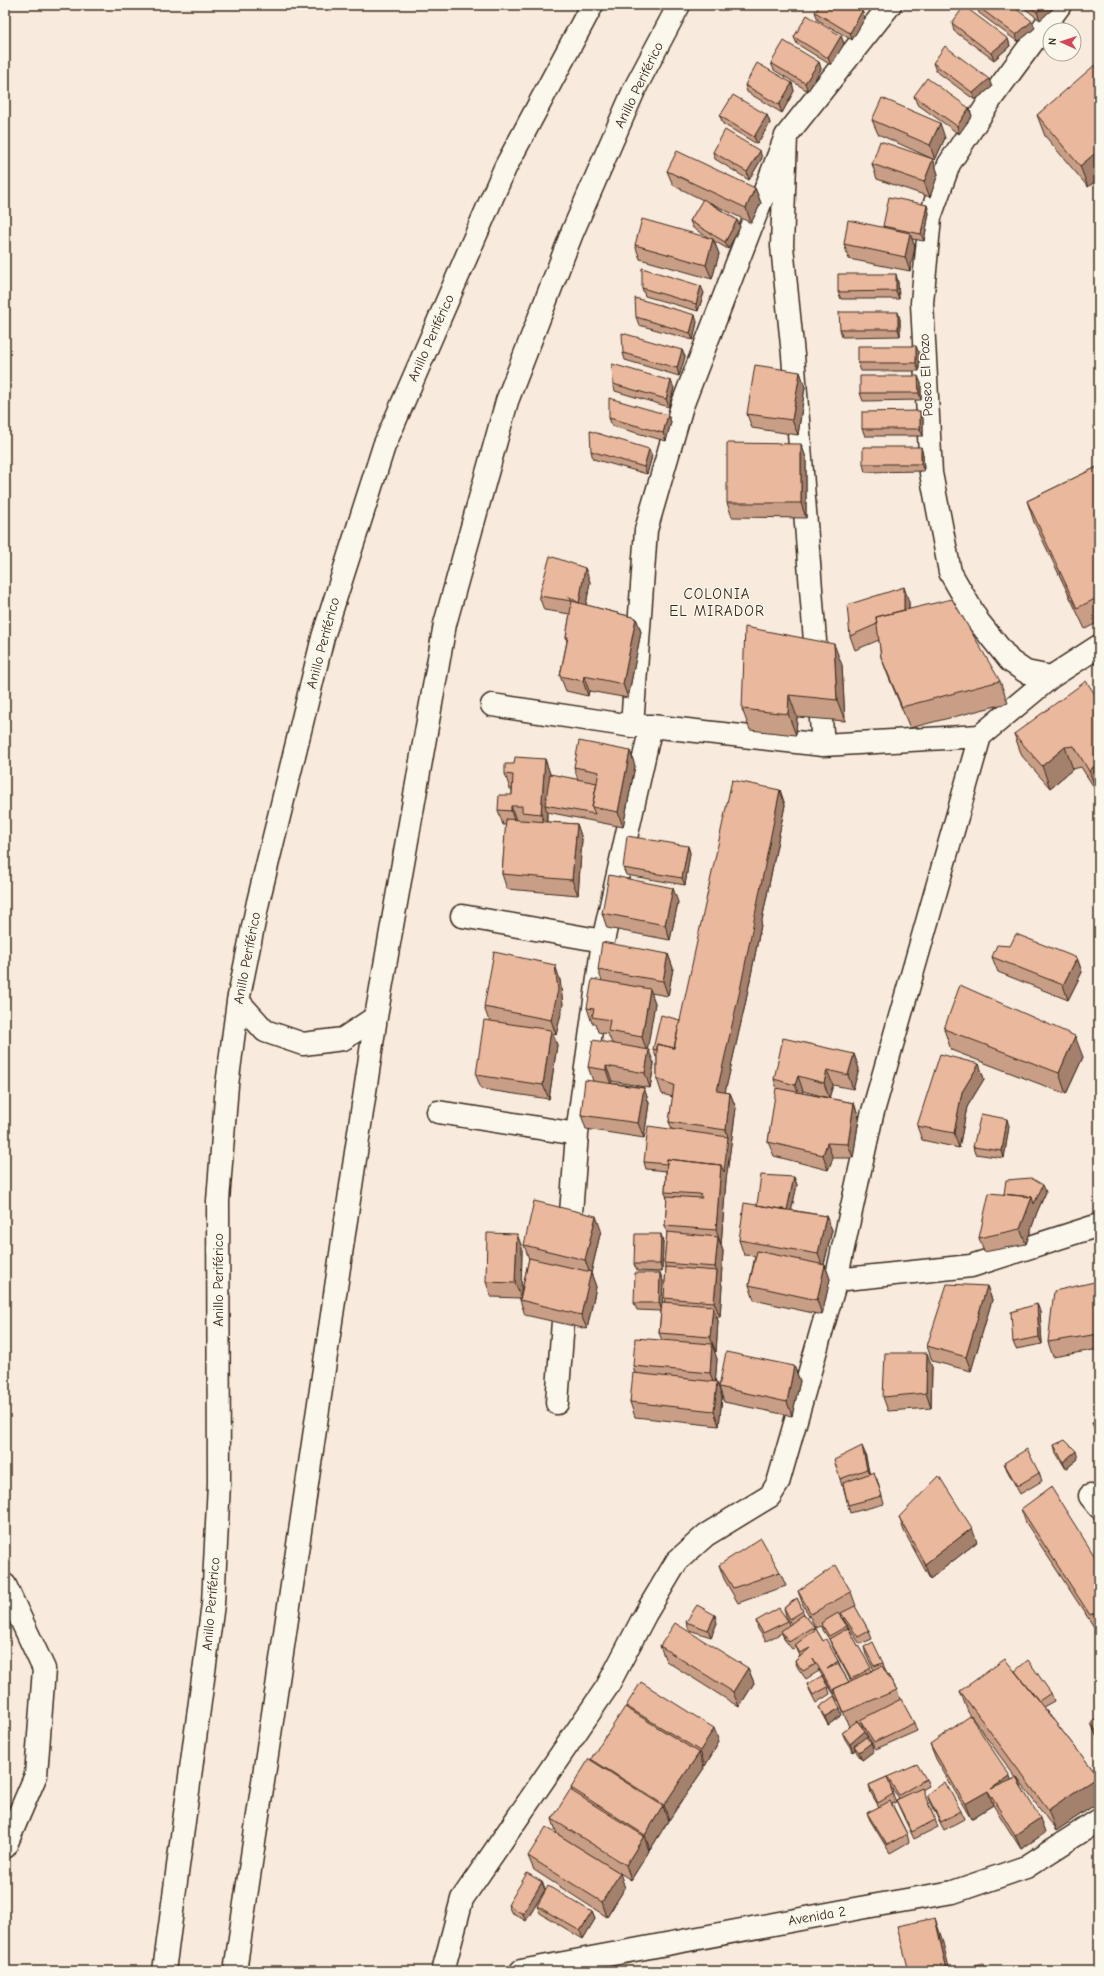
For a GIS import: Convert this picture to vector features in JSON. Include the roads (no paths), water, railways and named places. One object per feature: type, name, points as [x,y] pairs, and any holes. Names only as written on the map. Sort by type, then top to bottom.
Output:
[{"type":"main road","name":"Anillo Periférico","points":[[164,1971],[213,1604],[219,1483],[218,1201],[227,1085],[238,1001],[258,902],[323,637],[384,446],[505,168],[592,5]]},
{"type":"main road","name":"Anillo Periférico","points":[[235,1971],[376,1016],[445,624],[507,401],[572,233],[635,88],[679,5]]},
{"type":"main road","points":[[557,1402],[577,1134],[603,941],[641,726],[646,530],[682,406],[786,136],[890,5]]},
{"type":"main road","name":"Paseo El Pozo","points":[[1051,677],[1026,672],[1010,661],[978,621],[950,572],[931,473],[922,303],[930,217],[949,164],[993,96],[1060,5]]},
{"type":"main road","points":[[786,136],[782,246],[793,355],[823,745]]},
{"type":"main road","points":[[443,1971],[462,1899],[607,1686],[646,1613],[677,1561],[706,1535],[770,1496],[778,1483],[836,1280],[872,1115],[980,736],[1051,677],[1099,646]]},
{"type":"main road","points":[[492,706],[641,726],[823,745],[980,736]]},
{"type":"main road","points":[[462,916],[603,941]]},
{"type":"main road","points":[[238,1001],[265,1030],[303,1044],[342,1039],[376,1016]]},
{"type":"main road","points":[[438,1112],[577,1134]]},
{"type":"main road","points":[[836,1280],[971,1266],[1099,1225]]},
{"type":"main road","points":[[5,1585],[44,1669],[36,1775],[5,1847]]},
{"type":"main road","name":"Avenida 2","points":[[521,1971],[953,1892],[1026,1867],[1099,1820]]},
{"type":"district","name":"COLONIA EL MIRADOR","points":[[717,602]]}]
